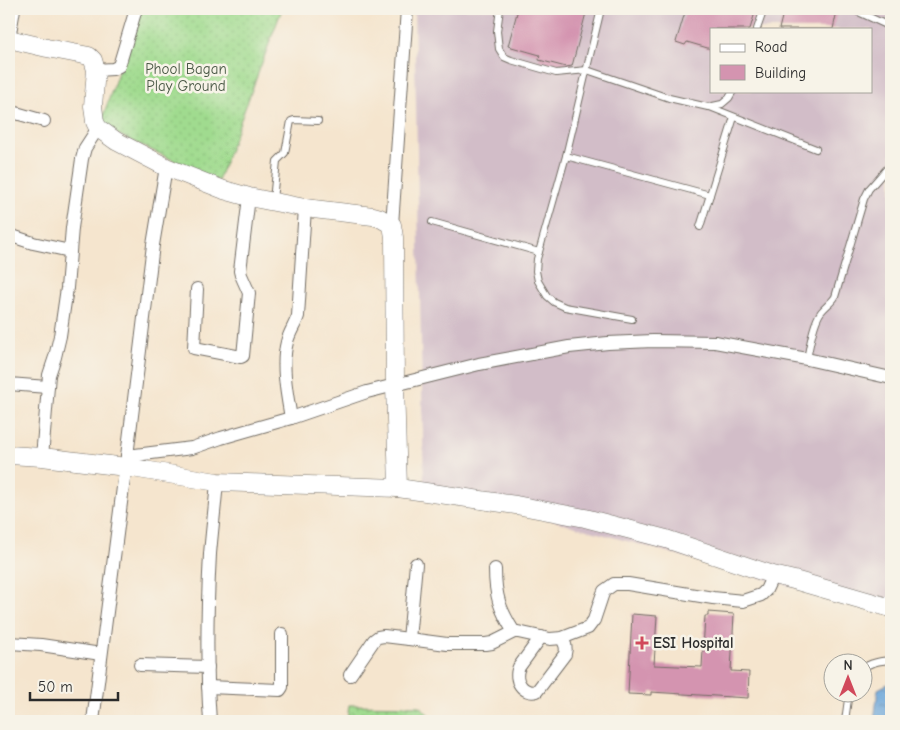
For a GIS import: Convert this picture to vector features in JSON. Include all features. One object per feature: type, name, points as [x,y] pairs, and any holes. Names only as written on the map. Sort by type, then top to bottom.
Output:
[{"type":"street","points":[[14,9],[9,39],[90,56],[96,70],[93,113],[98,128],[111,138],[166,167],[224,190],[305,208],[373,216],[392,225]]},
{"type":"street","points":[[96,70],[113,69],[119,66],[136,9]]},
{"type":"street","points":[[398,488],[394,236],[392,225],[407,9]]},
{"type":"street","points":[[9,111],[44,121]]},
{"type":"street","points":[[42,457],[47,387],[60,336],[82,159],[85,148],[98,128]]},
{"type":"street","points":[[94,721],[153,245],[166,167]]},
{"type":"street","points":[[196,289],[194,348],[243,356],[249,293],[240,271],[249,197]]},
{"type":"street","points":[[291,418],[286,393],[285,355],[286,344],[298,316],[305,208]]},
{"type":"street","points":[[9,235],[33,243],[70,251]]},
{"type":"street","points":[[127,462],[192,448],[291,418],[366,392],[480,364],[569,347],[653,341],[715,342],[807,359],[891,378]]},
{"type":"street","points":[[9,384],[47,387]]},
{"type":"street","points":[[9,455],[127,462],[217,482],[398,488],[516,505],[585,518],[666,539],[773,575],[891,608]]},
{"type":"street","points":[[210,721],[208,667],[210,552],[217,482]]},
{"type":"street","points":[[409,639],[416,564]]},
{"type":"street","points":[[494,569],[499,605],[514,632]]},
{"type":"street","points":[[350,675],[374,640],[384,636],[447,644],[492,643],[514,632],[541,638],[562,638],[588,628],[594,620],[604,591],[614,584],[628,584],[713,598],[744,601],[761,595],[766,590],[773,575]]},
{"type":"street","points":[[208,687],[280,690],[282,687],[282,634]]},
{"type":"street","points":[[541,638],[516,673],[520,684],[529,692],[537,691],[565,654],[566,646],[562,638]]},
{"type":"street","points":[[9,643],[41,645],[101,654]]},
{"type":"street","points":[[140,665],[208,667]]},
{"type":"lane","points":[[500,9],[497,42],[499,50],[504,57],[556,73],[587,70],[669,98],[708,107],[816,149]]},
{"type":"lane","points":[[601,9],[566,156],[539,252],[536,271],[538,281],[547,296],[554,302],[565,307],[632,319]]},
{"type":"lane","points":[[757,28],[764,9]]},
{"type":"lane","points":[[852,9],[891,27]]},
{"type":"lane","points":[[708,107],[722,104],[730,98],[733,92]]},
{"type":"lane","points":[[700,227],[734,117]]},
{"type":"lane","points":[[273,201],[277,161],[285,153],[291,121],[318,121]]},
{"type":"lane","points":[[566,156],[710,195]]},
{"type":"lane","points":[[807,359],[817,320],[835,297],[864,199],[869,189],[891,164]]},
{"type":"lane","points":[[432,222],[539,252]]},
{"type":"lane","points":[[872,663],[891,660]]},
{"type":"lane","points":[[844,721],[847,702]]},
{"type":"shaded area","points":[[414,9],[891,9],[891,614],[424,485]]},
{"type":"green space","name":"Phool Bagan Play Ground","points":[[139,9],[282,9],[218,181],[100,126]]},
{"type":"green space","points":[[349,705],[419,706],[436,721],[347,721]]},
{"type":"water","points":[[891,682],[891,721],[874,721],[878,689]]},
{"type":"building","points":[[518,9],[587,9],[572,66],[566,67],[539,60],[540,55],[508,46]]},
{"type":"building","points":[[686,9],[756,9],[750,28],[710,28],[710,49],[687,42],[685,45],[676,42]]},
{"type":"building","points":[[784,9],[825,9],[837,11],[833,28],[779,28]]},
{"type":"building","points":[[708,612],[734,614],[731,671],[749,672],[748,698],[651,692],[651,695],[628,694],[632,614],[657,616],[654,665],[702,667],[705,616],[708,616]]},
{"type":"place","name":"ESI Hospital","points":[[642,643]]}]
